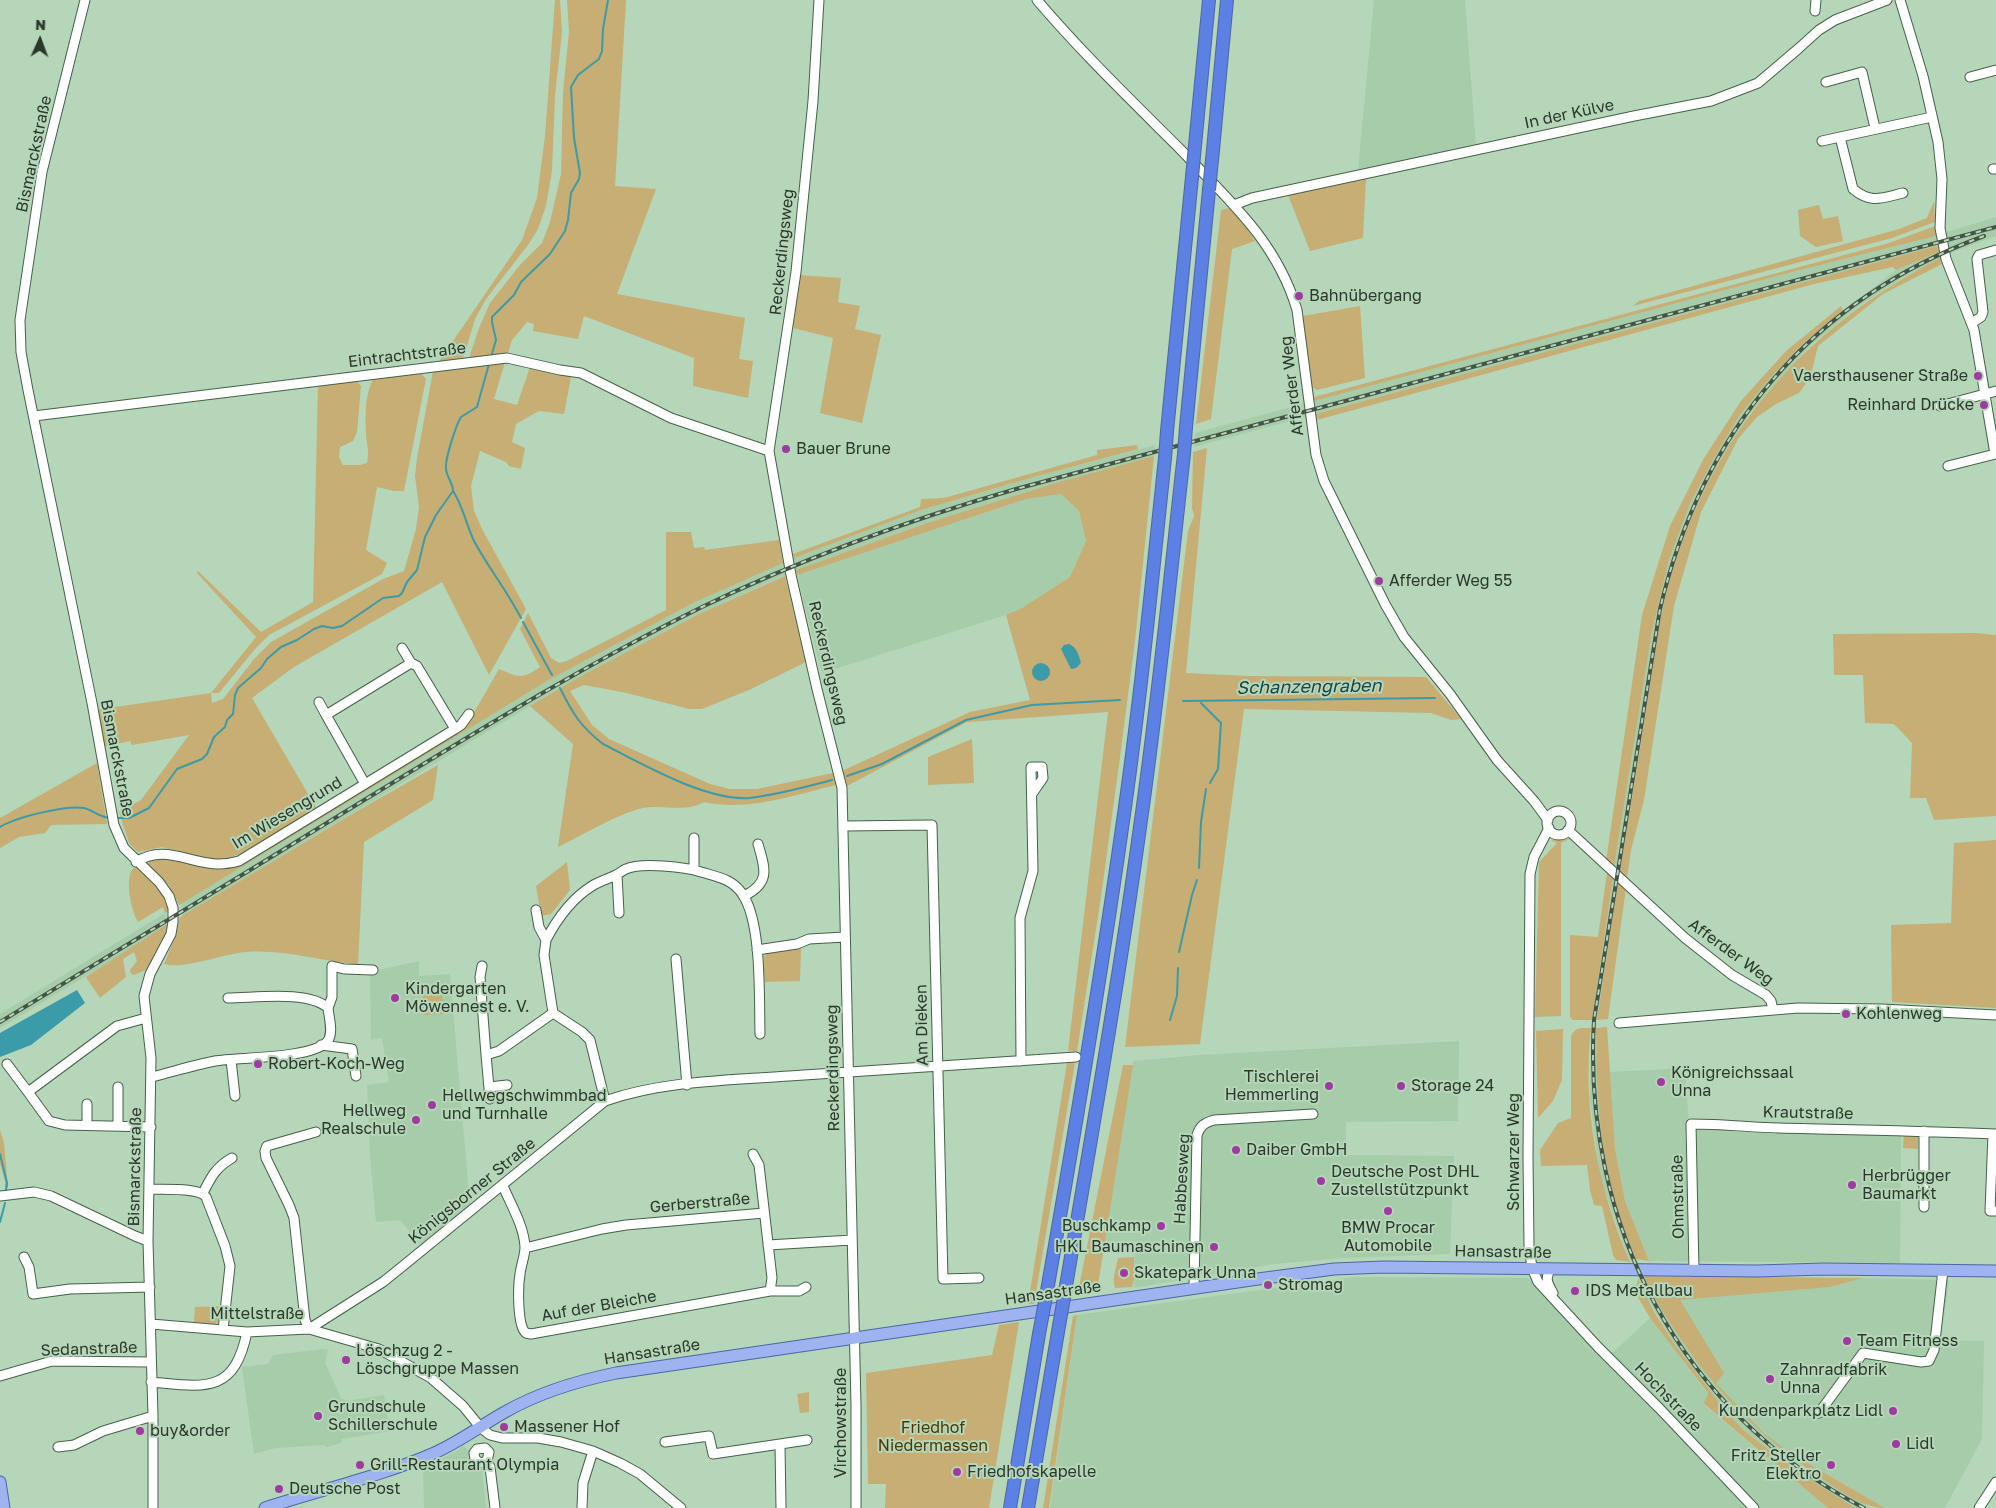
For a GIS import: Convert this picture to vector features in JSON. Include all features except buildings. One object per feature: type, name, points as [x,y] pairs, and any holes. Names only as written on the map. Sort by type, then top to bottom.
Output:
[{"type":"highway","points":[[1010,1508],[1084,1078],[1133,747],[1168,431],[1209,0]]},
{"type":"highway","points":[[1028,1508],[1110,1026],[1158,695],[1184,454],[1227,0]]},
{"type":"main road","name":"Hansastraße","points":[[265,1508],[394,1469],[454,1444],[504,1412],[543,1393],[585,1380],[625,1372],[855,1337],[1194,1288],[1334,1270],[1384,1267],[1694,1271],[1996,1271]]},
{"type":"main road","points":[[0,1482],[4,1508]]},
{"type":"street","name":"Bismarckstraße","points":[[85,0],[42,172],[20,320],[21,352],[114,825],[124,848],[165,890],[172,904],[174,915],[171,934],[150,974],[144,996],[152,1077],[148,1241],[153,1416],[153,1508]]},
{"type":"street","name":"Reckerdingsweg","points":[[819,0],[813,101],[796,272],[769,451],[791,575],[817,689],[842,784],[855,1337]]},
{"type":"street","name":"Afferder Weg","points":[[1037,0],[1234,205],[1266,242],[1294,297],[1300,321],[1312,422],[1321,473],[1385,604],[1404,637],[1450,694],[1486,746],[1509,775],[1534,801],[1548,824]]},
{"type":"street","points":[[1815,11],[1816,0]]},
{"type":"street","name":"In der Külve","points":[[1234,205],[1252,198],[1712,101],[1758,82],[1819,30],[1835,20],[1887,0]]},
{"type":"street","points":[[1900,0],[1923,76],[1940,157],[1942,179],[1940,228],[1946,259],[1972,323],[1996,455],[1948,466]]},
{"type":"street","points":[[1970,77],[1996,70]]},
{"type":"street","points":[[1826,82],[1862,72],[1876,128]]},
{"type":"street","points":[[1822,141],[1932,116]]},
{"type":"street","points":[[1840,137],[1854,189],[1869,199],[1878,199],[1903,193]]},
{"type":"street","points":[[1972,323],[1981,317],[1983,312],[1977,259],[1979,255],[1996,250]]},
{"type":"street","name":"Eintrachtstraße","points":[[34,416],[507,358],[581,373],[671,418],[769,451]]},
{"type":"street","points":[[1940,406],[1996,391]]},
{"type":"street","points":[[402,648],[411,663],[417,666],[455,729]]},
{"type":"street","points":[[326,715],[411,663]]},
{"type":"street","name":"Im Wiesengrund","points":[[319,702],[365,784]]},
{"type":"street","name":"Im Wiesengrund","points":[[136,862],[147,856],[162,853],[206,863],[226,864],[238,861],[455,729],[461,725],[469,714]]},
{"type":"street","points":[[1021,1061],[1020,918],[1033,871],[1032,794]]},
{"type":"street","name":"Afferder Weg","points":[[1534,801],[1555,812]]},
{"type":"street","points":[[1537,852],[1547,841],[1564,832],[1571,823],[1569,816],[1563,811],[1555,812],[1548,824],[1553,833],[1564,832]]},
{"type":"street","name":"Schwarzer Weg","points":[[1532,1268],[1529,1246],[1528,1157],[1530,874],[1548,824]]},
{"type":"street","name":"Am Dieken","points":[[844,826],[932,825],[944,1279],[979,1278]]},
{"type":"street","name":"Afferder Weg","points":[[1564,832],[1685,938],[1732,975],[1766,995],[1771,1001],[1773,1010],[1798,1008],[1882,1009],[1996,1015]]},
{"type":"street","points":[[694,838],[694,869]]},
{"type":"street","points":[[744,896],[761,885],[764,876],[764,863],[758,844]]},
{"type":"street","points":[[606,1101],[588,1036],[553,1013],[544,956],[546,940],[557,920],[578,895],[627,868],[645,866],[694,869],[726,879],[736,886],[744,896],[753,922],[757,950],[760,1034]]},
{"type":"street","points":[[617,875],[619,913]]},
{"type":"street","points":[[536,910],[540,927],[546,940]]},
{"type":"street","points":[[757,950],[797,944],[809,939],[845,937]]},
{"type":"street","points":[[676,959],[687,1085]]},
{"type":"street","points":[[152,1077],[214,1061],[271,1057],[321,1046],[327,1042],[330,1036],[328,1008],[332,997],[332,966],[344,969],[373,970]]},
{"type":"street","points":[[482,966],[480,977],[490,1099]]},
{"type":"street","points":[[228,998],[284,997],[307,999],[321,1002],[328,1008]]},
{"type":"street","points":[[1619,1023],[1773,1010]]},
{"type":"street","points":[[486,1055],[499,1051],[553,1013]]},
{"type":"street","points":[[28,1092],[117,1026],[146,1018]]},
{"type":"street","points":[[321,1046],[352,1049],[356,1076]]},
{"type":"street","name":"Königsborner Straße","points":[[309,1329],[383,1282],[606,1101],[646,1090],[687,1085],[1076,1057]]},
{"type":"street","points":[[231,1060],[235,1096]]},
{"type":"street","points":[[7,1064],[49,1120],[65,1125],[151,1127]]},
{"type":"street","points":[[489,1087],[508,1085]]},
{"type":"street","points":[[118,1087],[118,1126]]},
{"type":"street","points":[[87,1104],[87,1125]]},
{"type":"street","name":"Habbesweg","points":[[1194,1288],[1196,1153],[1199,1128],[1205,1122],[1214,1120],[1313,1114]]},
{"type":"street","name":"Krautstraße","points":[[1691,1124],[1994,1134]]},
{"type":"street","name":"Ohmstraße","points":[[1691,1124],[1694,1271]]},
{"type":"street","points":[[1924,1131],[1924,1207]]},
{"type":"street","points":[[309,1329],[305,1320],[294,1218],[266,1158],[265,1151],[267,1146],[316,1132]]},
{"type":"street","points":[[1994,1134],[1990,1211],[1996,1211]]},
{"type":"street","points":[[753,1154],[759,1164],[764,1213]]},
{"type":"street","points":[[223,1330],[230,1266],[225,1246],[203,1193],[218,1167],[232,1158]]},
{"type":"street","name":"Auf der Bleiche","points":[[503,1186],[520,1225],[525,1248],[520,1271],[519,1288],[522,1328],[526,1333],[531,1334],[770,1291],[799,1291],[806,1287]]},
{"type":"street","points":[[150,1189],[203,1193]]},
{"type":"street","points":[[4,1196],[34,1192],[51,1196],[148,1241]]},
{"type":"street","name":"Gerberstraße","points":[[525,1248],[626,1225],[764,1213],[768,1245]]},
{"type":"street","points":[[770,1291],[772,1278],[768,1245],[852,1240]]},
{"type":"street","points":[[24,1257],[29,1267],[33,1294],[70,1290],[150,1287]]},
{"type":"street","name":"Hochstraße","points":[[1532,1268],[1538,1282],[1560,1306],[1754,1508]]},
{"type":"street","name":"Hochstraße","points":[[1551,1269],[1547,1274],[1546,1281],[1560,1306]]},
{"type":"street","points":[[1819,1413],[1863,1353],[1921,1362],[1929,1360],[1934,1350],[1943,1270]]},
{"type":"street","name":"Mittelstraße","points":[[151,1324],[248,1332],[309,1329],[379,1349],[418,1370],[444,1388],[463,1406],[481,1428]]},
{"type":"street","points":[[152,1382],[208,1385],[224,1379],[233,1369],[248,1332]]},
{"type":"street","name":"Virchowstraße","points":[[855,1337],[856,1508]]},
{"type":"street","name":"Sedanstraße","points":[[0,1376],[52,1361],[151,1362]]},
{"type":"street","points":[[58,1447],[74,1445],[103,1431],[153,1416]]},
{"type":"street","points":[[481,1428],[494,1437],[538,1438],[562,1442],[593,1451],[640,1474],[681,1508]]},
{"type":"street","points":[[665,1442],[709,1436],[713,1454],[807,1440]]},
{"type":"street","points":[[780,1444],[781,1508]]},
{"type":"street","points":[[582,1508],[584,1483],[593,1451]]},
{"type":"street","points":[[488,1461],[495,1508]]},
{"type":"street","points":[[1978,1508],[1996,1482]]},
{"type":"shaded area","points":[[1374,0],[1465,0],[1476,147],[1358,170]]},
{"type":"shaded area","points":[[1996,217],[1996,236],[1948,254],[1944,233]]},
{"type":"shaded area","points":[[1936,236],[1937,246],[1194,447],[1195,433],[1788,273]]},
{"type":"shaded area","points":[[1939,252],[1940,258],[1902,278],[1859,306],[1812,344],[1748,416],[1721,458],[1697,504],[1676,562],[1658,633],[1620,871],[1614,867],[1652,631],[1669,560],[1691,501],[1739,416],[1770,378],[1805,342],[1896,270]]},
{"type":"shaded area","points":[[1155,445],[1154,456],[1059,482],[930,522],[796,570],[699,614],[583,675],[182,916],[181,903],[547,681],[693,603],[794,558],[921,510],[1030,478]]},
{"type":"shaded area","points":[[1061,494],[1079,511],[1086,541],[1070,577],[1022,608],[1006,615],[822,673],[797,575],[1026,499]]},
{"type":"shaded area","points":[[1613,878],[1618,882],[1597,1020],[1592,1020]]},
{"type":"shaded area","points":[[165,913],[166,926],[0,1028],[0,1014]]},
{"type":"shaded area","name":"Hellweg Realschule","points":[[419,961],[419,976],[450,974],[470,1206],[422,1246],[400,1220],[376,1222],[370,1155],[367,1085],[389,1082],[382,1038],[371,1040],[370,972]]},
{"type":"shaded area","points":[[1591,1028],[1596,1028],[1598,1098],[1631,1247],[1636,1259],[1630,1262],[1600,1177],[1590,1099]]},
{"type":"shaded area","points":[[1459,1041],[1458,1121],[1346,1122],[1346,1155],[1454,1156],[1450,1254],[1344,1258],[1274,1264],[1134,1288],[1135,1242],[1104,1244],[1133,1061],[1200,1055]]},
{"type":"shaded area","points":[[1685,1068],[1689,1126],[1901,1136],[1900,1263],[1649,1261],[1625,1201],[1615,1149],[1610,1072]]},
{"type":"shaded area","points":[[1644,1276],[1665,1315],[1714,1384],[1790,1457],[1836,1488],[1872,1508],[1855,1508],[1844,1503],[1797,1471],[1743,1430],[1724,1409],[1675,1345],[1642,1289],[1638,1279]]},
{"type":"shaded area","points":[[1354,1277],[1528,1278],[1605,1360],[1650,1318],[1708,1394],[1704,1405],[1828,1508],[1050,1508],[1077,1315]]},
{"type":"shaded area","points":[[1863,1278],[1949,1280],[1941,1340],[1984,1341],[1982,1439],[1945,1508],[1885,1508],[1790,1453],[1764,1433],[1716,1383],[1680,1299],[1830,1287]]},
{"type":"shaded area","name":"Grundschule Schillerschule","points":[[328,1350],[325,1363],[341,1398],[348,1401],[384,1395],[390,1431],[342,1439],[341,1443],[327,1447],[324,1445],[276,1448],[254,1454],[242,1367],[268,1364],[273,1355]]},
{"type":"shaded area","points":[[463,1446],[470,1451],[472,1464],[482,1469],[486,1508],[424,1508],[423,1467],[455,1452]]},
{"type":"green space","points":[[555,0],[560,0],[562,32],[555,96],[552,171],[546,206],[538,229],[528,245],[486,299],[475,319],[464,356],[458,361],[438,363],[522,240],[537,198],[545,136]]},
{"type":"green space","points":[[567,0],[626,0],[615,186],[656,189],[617,294],[745,318],[739,359],[753,361],[748,398],[693,386],[694,358],[584,316],[578,339],[533,331],[534,324],[527,322],[512,340],[507,356],[471,359],[470,355],[479,328],[490,303],[520,265],[542,243],[550,222],[561,174],[563,92],[569,32]]},
{"type":"green space","points":[[1366,178],[1363,238],[1310,251],[1288,195]]},
{"type":"green space","points":[[1934,201],[1935,222],[1892,238],[1633,306],[1639,301],[1899,229],[1927,218]]},
{"type":"green space","points":[[1819,205],[1823,219],[1838,216],[1843,241],[1816,247],[1800,236],[1798,210]]},
{"type":"green space","points":[[1233,207],[1255,241],[1232,249],[1211,419],[1196,424],[1221,210]]},
{"type":"green space","points":[[1935,226],[1936,236],[1788,273],[1314,401],[1314,397],[1889,243]]},
{"type":"green space","points":[[1937,246],[1939,252],[1896,270],[1893,267],[1814,284],[1317,420],[1316,414]]},
{"type":"green space","points":[[1940,258],[1942,264],[1883,294],[1818,346],[1810,378],[1799,393],[1776,404],[1757,417],[1738,439],[1701,512],[1674,606],[1644,800],[1631,850],[1627,878],[1620,871],[1662,614],[1669,584],[1687,530],[1710,480],[1737,434],[1769,391],[1805,353],[1846,318],[1891,286]]},
{"type":"green space","points":[[799,275],[841,278],[838,302],[860,306],[855,329],[881,335],[862,423],[820,413],[833,338],[793,328]]},
{"type":"green space","points":[[1360,306],[1365,378],[1317,390],[1312,387],[1303,316]]},
{"type":"green space","points":[[1841,306],[1843,310],[1805,342],[1770,378],[1739,416],[1691,501],[1669,560],[1652,631],[1614,867],[1606,861],[1642,615],[1670,526],[1704,458],[1741,401],[1786,351]]},
{"type":"green space","points":[[505,362],[494,399],[517,405],[530,367],[571,377],[564,414],[539,411],[516,424],[512,442],[525,448],[521,469],[509,466],[506,462],[480,451],[471,486],[474,511],[526,609],[489,675],[442,582],[294,667],[252,698],[318,811],[239,854],[226,859],[214,860],[162,847],[138,852],[129,843],[119,812],[141,800],[189,735],[132,745],[130,741],[103,747],[95,710],[211,693],[212,703],[223,699],[254,659],[271,642],[383,579],[404,571],[416,529],[419,507],[415,476],[433,371]]},
{"type":"green space","points":[[420,372],[426,379],[404,491],[377,487],[366,550],[387,563],[382,574],[269,635],[219,693],[211,693],[256,637],[197,573],[198,571],[261,632],[313,602],[318,385],[356,380],[361,386],[357,432],[353,441],[340,447],[339,457],[343,465],[360,465],[367,463],[368,458],[366,404],[374,378]]},
{"type":"green space","points":[[1137,445],[1138,449],[921,510],[794,558],[793,554],[920,507],[921,499],[944,498],[1097,455],[1097,450]]},
{"type":"green space","points":[[1207,448],[1186,673],[1248,676],[1426,677],[1461,719],[1451,720],[1431,713],[1244,709],[1200,1044],[1125,1047],[1188,531],[1194,516],[1192,508],[1193,452]]},
{"type":"green space","points":[[1154,456],[1135,641],[1101,897],[1077,1051],[1068,1051],[1108,712],[967,722],[847,786],[842,771],[970,712],[1030,700],[1006,615],[1022,608],[1070,577],[1086,541],[1079,511],[1061,494],[1026,499],[797,575],[796,570],[930,522],[1059,482]]},
{"type":"green space","points":[[666,532],[691,532],[694,548],[704,547],[705,550],[779,540],[783,563],[693,603],[547,681],[179,905],[169,885],[148,865],[151,857],[236,865],[464,725],[476,709],[499,669],[520,676],[529,674],[540,667],[520,629],[528,613],[551,658],[559,663],[567,661],[666,610]]},
{"type":"green space","points":[[785,576],[806,662],[749,690],[702,709],[689,709],[627,693],[584,685],[570,691],[592,725],[609,739],[710,784],[730,789],[757,789],[833,773],[836,785],[754,804],[720,805],[704,802],[682,808],[643,808],[611,820],[558,847],[573,744],[530,706],[583,675],[699,614]]},
{"type":"green space","points":[[1976,633],[1996,635],[1996,816],[1934,820],[1926,798],[1910,798],[1912,743],[1894,724],[1865,723],[1863,675],[1834,675],[1833,634]]},
{"type":"green space","points":[[972,739],[974,783],[928,785],[928,757]]},
{"type":"green space","points":[[97,763],[107,824],[51,825],[45,833],[19,837],[0,848],[0,818]]},
{"type":"green space","points":[[438,765],[433,800],[364,842],[358,965],[274,952],[238,953],[182,965],[164,964],[176,935],[180,917]]},
{"type":"green space","points":[[1558,837],[1569,839],[1561,843],[1561,1016],[1535,1017],[1539,862],[1557,843],[1551,840]]},
{"type":"green space","points":[[1996,840],[1996,1008],[1892,1002],[1891,925],[1951,923],[1954,843]]},
{"type":"green space","points":[[567,862],[570,890],[551,914],[541,916],[536,886]]},
{"type":"green space","points":[[137,866],[161,892],[169,911],[165,913],[163,907],[138,922],[129,892],[130,875],[132,869]]},
{"type":"green space","points":[[1607,873],[1613,878],[1592,1020],[1573,1020],[1570,1017],[1570,935],[1598,937]]},
{"type":"green space","points":[[1618,882],[1626,888],[1608,1019],[1597,1020]]},
{"type":"green space","points":[[169,923],[169,929],[148,969],[134,975],[131,974],[130,970],[137,961],[134,952],[123,959],[126,977],[100,998],[86,977]]},
{"type":"green space","points":[[786,948],[801,948],[800,981],[765,982],[764,958],[766,954]]},
{"type":"green space","points":[[442,986],[443,1014],[423,1015],[423,987]]},
{"type":"green space","points":[[1607,1027],[1615,1149],[1625,1201],[1649,1261],[1636,1259],[1628,1240],[1615,1200],[1602,1138],[1597,1079],[1596,1028]]},
{"type":"green space","points":[[1582,1028],[1591,1028],[1589,1088],[1595,1147],[1609,1206],[1630,1262],[1616,1260],[1613,1255],[1602,1206],[1594,1205],[1587,1165],[1541,1166],[1540,1150],[1558,1123],[1571,1118],[1571,1036]]},
{"type":"green space","points":[[1563,1029],[1562,1080],[1553,1101],[1538,1118],[1536,1031]]},
{"type":"green space","points":[[1067,1063],[1075,1063],[1034,1304],[1028,1304]]},
{"type":"green space","points":[[1123,1065],[1133,1065],[1098,1285],[1079,1287]]},
{"type":"green space","points":[[0,1130],[4,1143],[8,1188],[5,1189],[5,1181],[0,1164]]},
{"type":"green space","points":[[1904,1133],[1918,1134],[1918,1149],[1903,1148]]},
{"type":"green space","name":"Skatepark Unna","points":[[1134,1257],[1134,1280],[1132,1287],[1115,1288],[1114,1277],[1118,1258]]},
{"type":"green space","points":[[1644,1276],[1863,1278],[1830,1287],[1680,1300],[1724,1373],[1716,1383],[1764,1433],[1790,1453],[1885,1508],[1861,1502],[1838,1489],[1780,1448],[1741,1413],[1706,1374],[1690,1352],[1662,1310]]},
{"type":"green space","points":[[1638,1279],[1654,1312],[1675,1345],[1724,1409],[1743,1430],[1797,1471],[1855,1508],[1828,1508],[1704,1404],[1708,1393],[1650,1318],[1635,1292]]},
{"type":"green space","points":[[221,1306],[218,1321],[215,1324],[194,1322],[195,1307]]},
{"type":"green space","points":[[1077,1315],[1049,1508],[1043,1508],[1073,1316]]},
{"type":"green space","name":"Friedhof Niedermassen","points":[[1019,1322],[989,1508],[885,1508],[886,1484],[868,1484],[866,1373],[992,1355],[999,1325]]},
{"type":"green space","points":[[809,1392],[809,1412],[800,1413],[797,1394]]},
{"type":"water","points":[[1069,644],[1076,649],[1081,663],[1076,668],[1071,669],[1061,649],[1064,645]]},
{"type":"water","points":[[1037,663],[1045,663],[1050,668],[1048,679],[1037,681],[1032,676],[1032,668]]},
{"type":"water","points":[[77,990],[85,1003],[31,1045],[0,1057],[0,1033]]},
{"type":"waterway","points":[[491,357],[496,340],[492,317],[514,295],[521,282],[550,254],[565,231],[571,193],[579,179],[580,173],[574,138],[571,87],[578,75],[599,59],[602,51],[603,29],[608,0]]},
{"type":"waterway","points":[[117,818],[129,818],[149,808],[177,769],[202,759],[207,754],[214,737],[225,727],[227,720],[233,714],[235,695],[238,688],[281,647],[322,626],[333,628],[342,626],[383,598],[399,596],[402,593],[407,582],[417,570],[425,537],[436,515],[453,491],[446,471],[449,450],[461,417],[477,407],[489,364]]},
{"type":"waterway","name":"Schanzengraben","points":[[453,491],[474,541],[521,618]]},
{"type":"waterway","name":"Schanzengraben","points":[[523,622],[552,675]]},
{"type":"waterway","name":"Schanzengraben","points":[[560,688],[578,719],[603,744],[655,771],[694,788],[714,794],[749,798],[780,793],[832,780]]},
{"type":"waterway","name":"Schanzengraben","points":[[1183,701],[1435,698]]},
{"type":"waterway","name":"Schanzengraben","points":[[847,776],[882,764],[966,720],[1032,705],[1120,700]]},
{"type":"waterway","points":[[1201,703],[1221,723],[1218,769],[1210,783]]},
{"type":"waterway","points":[[1199,868],[1201,822],[1206,789]]},
{"type":"waterway","points":[[0,827],[29,816],[66,808],[84,808],[103,817],[110,818]]},
{"type":"waterway","points":[[1179,952],[1197,880]]},
{"type":"waterway","points":[[1170,1020],[1177,996],[1178,968]]},
{"type":"waterway","points":[[0,1154],[7,1183],[6,1190]]},
{"type":"waterway","points":[[0,1222],[5,1203]]},
{"type":"railway","points":[[0,1022],[445,751],[572,676],[702,607],[818,556],[896,527],[1016,489],[1996,227]]},
{"type":"railway","points":[[1864,1508],[1799,1468],[1742,1420],[1695,1365],[1656,1305],[1626,1239],[1605,1169],[1595,1096],[1594,1020],[1660,609],[1679,544],[1704,485],[1735,430],[1773,380],[1817,335],[1866,296],[1922,263],[1984,236]]},
{"type":"place","name":"Bahnübergang","points":[[1299,296]]},
{"type":"place","name":"Vaersthausener Straße","points":[[1978,376]]},
{"type":"place","name":"Reinhard Drücke","points":[[1984,405]]},
{"type":"place","name":"Bauer Brune","points":[[786,449]]},
{"type":"place","name":"Afferder Weg 55","points":[[1379,581]]},
{"type":"place","name":"Kindergarten Möwennest e. V.","points":[[395,998]]},
{"type":"place","name":"Kohlenweg","points":[[1846,1014]]},
{"type":"place","name":"Robert-Koch-Weg","points":[[258,1064]]},
{"type":"place","name":"Königreichssaal Unna","points":[[1661,1082]]},
{"type":"place","name":"Tischlerei Hemmerling","points":[[1329,1086]]},
{"type":"place","name":"Storage 24","points":[[1401,1086]]},
{"type":"place","name":"Hellwegschwimmbad und Turnhalle","points":[[432,1105]]},
{"type":"place","name":"Hellweg Realschule","points":[[416,1120]]},
{"type":"place","name":"Daiber GmbH","points":[[1236,1150]]},
{"type":"place","name":"Deutsche Post DHL Zustellstützpunkt","points":[[1321,1181]]},
{"type":"place","name":"Herbrügger Baumarkt","points":[[1852,1185]]},
{"type":"place","name":"BMW Procar Automobile","points":[[1388,1211]]},
{"type":"place","name":"Buschkamp","points":[[1161,1226]]},
{"type":"place","name":"HKL Baumaschinen","points":[[1214,1247]]},
{"type":"place","name":"Skatepark Unna","points":[[1124,1273]]},
{"type":"place","name":"Stromag","points":[[1268,1285]]},
{"type":"place","name":"IDS Metallbau","points":[[1575,1291]]},
{"type":"place","name":"Team Fitness","points":[[1847,1341]]},
{"type":"place","name":"Löschzug 2 - Löschgruppe Massen","points":[[346,1360]]},
{"type":"place","name":"Zahnradfabrik Unna","points":[[1770,1379]]},
{"type":"place","name":"Kundenparkplatz Lidl","points":[[1893,1411]]},
{"type":"place","name":"Grundschule Schillerschule","points":[[318,1416]]},
{"type":"place","name":"Massener Hof","points":[[504,1427]]},
{"type":"place","name":"buy&order","points":[[140,1431]]},
{"type":"place","name":"Lidl","points":[[1896,1444]]},
{"type":"place","name":"Grill-Restaurant Olympia","points":[[360,1465]]},
{"type":"place","name":"Fritz Steller Elektro","points":[[1831,1465]]},
{"type":"place","name":"Friedhofskapelle","points":[[957,1472]]},
{"type":"place","name":"Deutsche Post","points":[[279,1489]]}]
